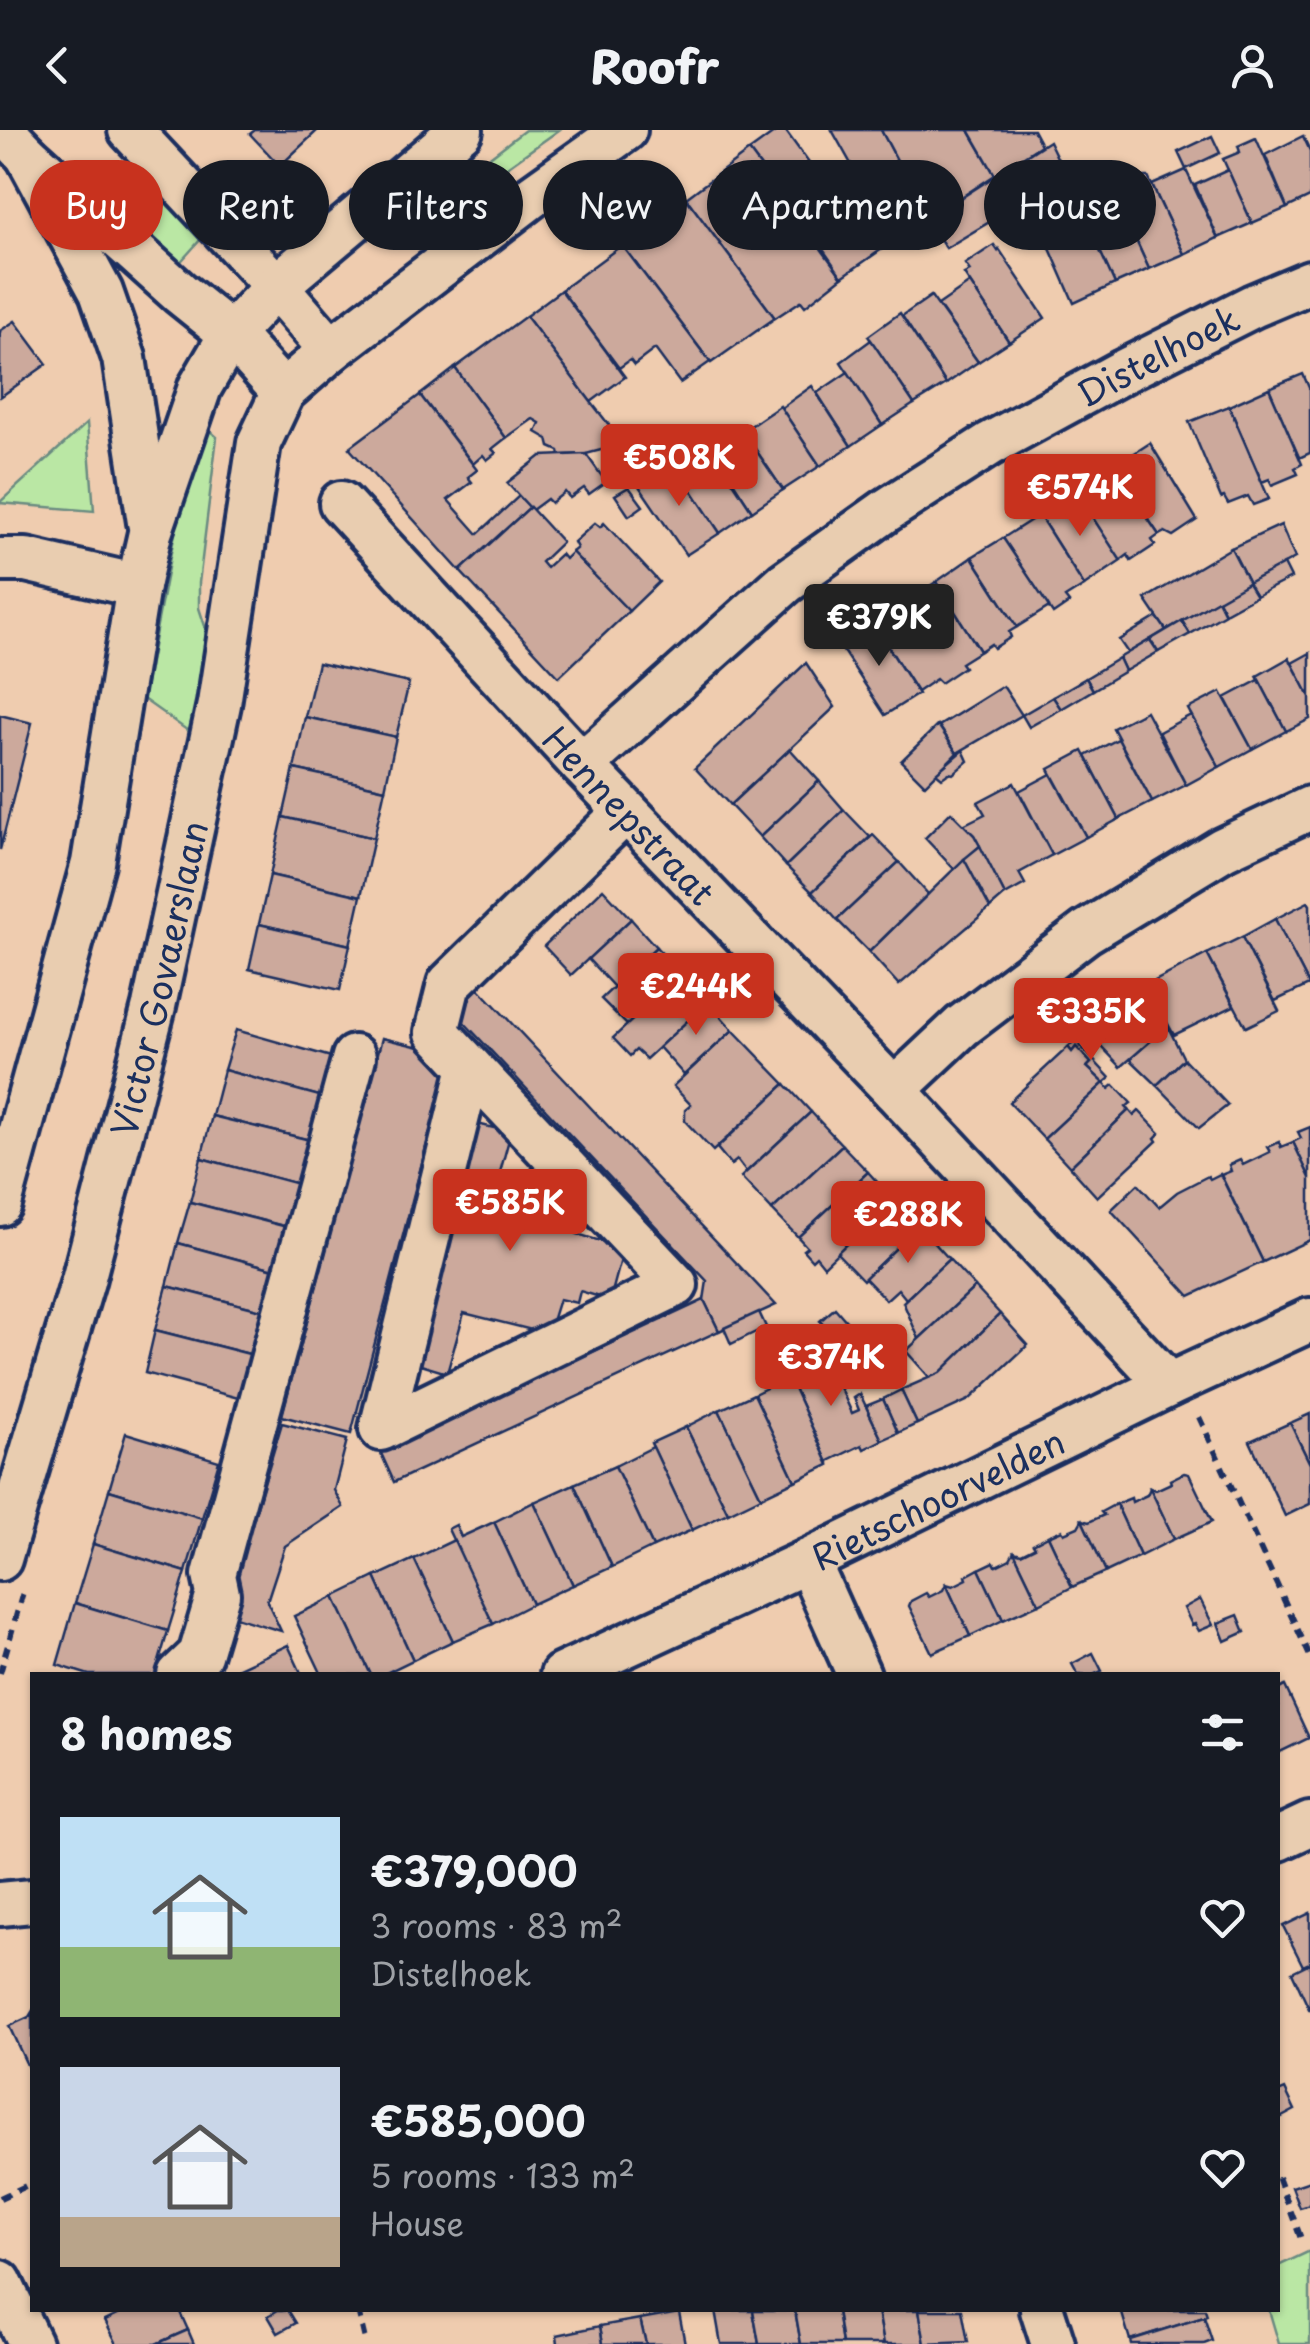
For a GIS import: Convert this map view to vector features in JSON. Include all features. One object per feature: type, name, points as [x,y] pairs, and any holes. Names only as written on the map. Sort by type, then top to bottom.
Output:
[{"type":"street","points":[[130,130],[331,350]]},
{"type":"street","points":[[0,1204],[94,863],[150,532],[200,387],[231,334],[276,286],[462,130]]},
{"type":"street","points":[[15,142],[180,293],[231,334],[283,392],[331,350],[625,130]]},
{"type":"street","points":[[15,142],[101,292],[124,358],[150,532]]},
{"type":"street","name":"Distelhoek","points":[[582,765],[785,583],[887,510],[990,444],[1074,398],[1253,306],[1310,282]]},
{"type":"street","name":"Victor Govaerslaan","points":[[0,1559],[84,1282],[154,1006],[219,704],[259,443],[283,392]]},
{"type":"street","name":"Hennepstraat","points":[[342,504],[582,765],[894,1090],[1169,1385]]},
{"type":"street","points":[[0,560],[26,560],[138,586]]},
{"type":"street","points":[[894,1090],[962,1026],[1086,932],[1223,849],[1310,808]]},
{"type":"street","points":[[470,1067],[381,1429],[676,1285],[437,1032],[450,984],[626,811]]},
{"type":"street","points":[[183,1672],[200,1655],[218,1594],[214,1575],[354,1057]]},
{"type":"street","name":"Rietschoorvelden","points":[[568,1672],[1310,1320]]},
{"type":"street","points":[[808,1561],[857,1672]]},
{"type":"street","points":[[1280,1838],[1310,1824]]},
{"type":"street","points":[[0,1904],[30,1901]]},
{"type":"street","points":[[0,2282],[30,2344]]},
{"type":"street","points":[[1043,2312],[1052,2344]]},
{"type":"path","points":[[1169,1385],[1202,1420],[1310,1656]]},
{"type":"path","points":[[1280,2182],[1303,2244]]},
{"type":"path","points":[[0,2198],[30,2184]]},
{"type":"path","points":[[358,2312],[366,2344]]},
{"type":"green space","points":[[525,130],[559,130],[517,160],[486,160]]},
{"type":"green space","points":[[163,198],[183,219],[183,250],[191,250],[176,267],[160,250]]},
{"type":"green space","points":[[199,421],[217,437],[199,583],[207,659],[191,733],[143,699]]},
{"type":"green space","points":[[87,423],[94,511],[0,503],[0,502]]},
{"type":"green space","points":[[1310,2251],[1310,2344],[1279,2344],[1270,2312],[1280,2312],[1280,2265]]},
{"type":"building","points":[[255,130],[318,130],[286,160],[274,160],[250,134]]},
{"type":"building","points":[[778,130],[785,130],[807,160],[756,160],[749,151]]},
{"type":"building","points":[[832,130],[881,130],[897,160],[849,160]]},
{"type":"building","points":[[881,130],[969,130],[986,160],[984,182],[964,195],[964,160],[897,160]]},
{"type":"building","points":[[969,130],[1033,130],[1041,145],[1018,160],[986,160]]},
{"type":"building","points":[[1212,136],[1220,153],[1186,169],[1178,152]]},
{"type":"building","points":[[1303,136],[1310,151],[1310,197],[1287,208],[1265,155]]},
{"type":"building","points":[[1256,138],[1287,208],[1252,223],[1223,159],[1240,152],[1238,146]]},
{"type":"building","points":[[1049,141],[1058,160],[1020,160]]},
{"type":"building","points":[[749,151],[756,160],[737,160]]},
{"type":"building","points":[[1186,170],[1218,238],[1184,254],[1156,194],[1156,183]]},
{"type":"building","points":[[1228,170],[1252,223],[1218,238],[1195,185]]},
{"type":"building","points":[[707,182],[707,226],[687,199]]},
{"type":"building","points":[[984,183],[984,225],[964,237],[964,196]]},
{"type":"building","points":[[1156,194],[1184,254],[1149,269],[1140,250],[1156,250]]},
{"type":"building","points":[[687,199],[707,226],[707,250],[725,250],[775,318],[711,363],[626,250],[687,250]]},
{"type":"building","points":[[615,250],[626,250],[710,362],[680,383],[655,349],[634,365],[630,360],[619,368],[561,290]]},
{"type":"building","points":[[725,250],[822,250],[842,277],[805,306],[801,301],[775,318]]},
{"type":"building","points":[[823,250],[881,250],[842,277]]},
{"type":"building","points":[[986,250],[1000,250],[1045,318],[1009,342],[964,274],[970,271],[965,264]]},
{"type":"building","points":[[1051,250],[1100,250],[1115,284],[1074,303]]},
{"type":"building","points":[[1099,250],[1140,250],[1149,269],[1115,284]]},
{"type":"building","points":[[970,283],[1009,342],[978,362],[938,305]]},
{"type":"building","points":[[561,290],[625,377],[591,402],[526,316]]},
{"type":"building","points":[[931,296],[978,362],[946,384],[902,316]]},
{"type":"building","points":[[900,313],[946,384],[914,404],[868,336]]},
{"type":"building","points":[[526,316],[624,444],[586,454],[560,455],[550,447],[548,439],[536,432],[540,423],[533,419],[506,438],[455,368]]},
{"type":"building","points":[[15,321],[47,364],[0,397],[0,331]]},
{"type":"building","points":[[871,340],[914,404],[882,425],[841,362]]},
{"type":"building","points":[[455,368],[506,438],[492,449],[496,453],[487,460],[483,455],[473,464],[420,395]]},
{"type":"building","points":[[848,372],[882,425],[851,446],[817,393]]},
{"type":"building","points":[[1303,374],[1310,390],[1310,453],[1299,458],[1269,388]]},
{"type":"building","points":[[812,386],[851,446],[820,466],[781,408]]},
{"type":"building","points":[[1269,388],[1302,464],[1295,468],[1298,474],[1272,485],[1269,479],[1262,482],[1229,406]]},
{"type":"building","points":[[420,395],[477,470],[468,477],[472,482],[448,500],[478,534],[519,496],[530,507],[460,571],[349,448]]},
{"type":"building","points":[[780,406],[820,466],[783,490],[743,431]]},
{"type":"building","points":[[1229,406],[1269,499],[1253,505],[1248,496],[1228,504],[1221,498],[1189,422]]},
{"type":"building","points":[[745,434],[783,490],[752,511],[713,451]]},
{"type":"building","points":[[1150,443],[1197,520],[1173,536],[1165,532],[1159,535],[1113,467]]},
{"type":"building","points":[[714,453],[752,511],[720,533],[682,476]]},
{"type":"building","points":[[586,454],[606,482],[589,494],[584,488],[570,498],[565,492],[532,510],[507,483],[541,456]]},
{"type":"building","points":[[673,462],[720,533],[686,555],[639,486]]},
{"type":"building","points":[[1113,467],[1159,535],[1152,540],[1155,545],[1131,561],[1128,555],[1120,561],[1076,492]]},
{"type":"building","points":[[629,487],[643,506],[629,516],[615,495]]},
{"type":"building","points":[[1076,492],[1121,561],[1084,586],[1039,515]]},
{"type":"building","points":[[530,507],[562,542],[541,562],[546,568],[561,554],[565,559],[572,552],[629,611],[559,677],[460,571]]},
{"type":"building","points":[[1039,515],[1084,586],[1065,598],[1069,603],[1053,614],[1003,538]]},
{"type":"building","points":[[595,523],[600,527],[604,523],[659,582],[629,611],[572,552],[577,548],[574,542]]},
{"type":"building","points":[[1281,525],[1295,558],[1249,583],[1231,548]]},
{"type":"building","points":[[1003,538],[1049,607],[1017,627],[972,557]]},
{"type":"building","points":[[1231,548],[1249,583],[1166,630],[1145,599]]},
{"type":"building","points":[[972,557],[1017,627],[1009,632],[1011,637],[994,648],[991,644],[980,651],[936,582]]},
{"type":"building","points":[[1284,564],[1291,578],[1256,596],[1248,583]]},
{"type":"building","points":[[936,582],[980,651],[940,683],[936,679],[917,692],[873,623]]},
{"type":"building","points":[[1248,583],[1256,596],[1225,613],[1218,600]]},
{"type":"building","points":[[1218,600],[1225,614],[1190,634],[1182,621]]},
{"type":"building","points":[[1157,617],[1166,630],[1128,653],[1119,640]]},
{"type":"building","points":[[1182,621],[1190,634],[1158,652],[1150,640]]},
{"type":"building","points":[[873,623],[918,694],[885,715],[839,645]]},
{"type":"building","points":[[1150,640],[1158,652],[1125,671],[1119,658]]},
{"type":"building","points":[[1310,653],[1310,697],[1292,663]]},
{"type":"building","points":[[1119,658],[1125,671],[1093,690],[1086,678]]},
{"type":"building","points":[[1289,658],[1310,697],[1310,719],[1286,731],[1257,676]]},
{"type":"building","points":[[318,663],[409,683],[396,737],[305,717]]},
{"type":"building","points":[[806,663],[835,707],[730,805],[695,768]]},
{"type":"building","points":[[1086,678],[1093,690],[1061,709],[1053,697]]},
{"type":"building","points":[[1259,680],[1286,731],[1252,749],[1225,698]]},
{"type":"building","points":[[1003,686],[1022,715],[957,753],[939,726]]},
{"type":"building","points":[[1221,692],[1252,749],[1219,767],[1188,709]]},
{"type":"building","points":[[1053,697],[1061,709],[1029,727],[1022,715]]},
{"type":"building","points":[[1146,711],[1186,785],[1152,802],[1113,728]]},
{"type":"building","points":[[0,715],[32,723],[0,850]]},
{"type":"building","points":[[1191,715],[1219,767],[1186,785],[1159,732]]},
{"type":"building","points":[[305,717],[396,737],[385,789],[294,769]]},
{"type":"building","points":[[938,725],[957,753],[925,785],[901,761]]},
{"type":"building","points":[[1118,739],[1152,802],[1119,819],[1086,756]]},
{"type":"building","points":[[790,749],[819,781],[760,837],[730,805]]},
{"type":"building","points":[[963,750],[968,761],[953,774],[942,778],[936,773]]},
{"type":"building","points":[[1083,751],[1119,819],[1086,837],[1049,769]]},
{"type":"building","points":[[294,769],[385,789],[374,838],[283,817]]},
{"type":"building","points":[[1051,774],[1086,837],[1052,855],[1019,791]]},
{"type":"building","points":[[819,781],[844,810],[786,866],[760,837]]},
{"type":"building","points":[[1014,783],[1052,855],[1019,873],[1025,884],[1005,895],[974,835],[963,825],[985,814],[978,802]]},
{"type":"building","points":[[844,810],[870,837],[812,892],[786,866]]},
{"type":"building","points":[[951,812],[980,846],[954,869],[925,838]]},
{"type":"building","points":[[283,817],[374,838],[361,896],[270,875]]},
{"type":"building","points":[[873,835],[899,862],[837,920],[812,892]]},
{"type":"building","points":[[980,846],[1005,895],[990,908],[964,859]]},
{"type":"building","points":[[964,859],[990,908],[899,985],[869,952]]},
{"type":"building","points":[[899,862],[928,894],[869,952],[837,920]]},
{"type":"building","points":[[270,875],[361,896],[350,945],[259,924]]},
{"type":"building","points":[[603,889],[631,919],[571,975],[544,946]]},
{"type":"building","points":[[1308,902],[1310,905],[1310,987],[1275,919]]},
{"type":"building","points":[[631,919],[656,947],[614,987],[588,959]]},
{"type":"building","points":[[1275,919],[1309,985],[1275,1001],[1242,937]]},
{"type":"building","points":[[259,924],[350,945],[340,990],[249,969]]},
{"type":"building","points":[[1242,937],[1279,1011],[1246,1027],[1207,954]]},
{"type":"building","points":[[656,947],[682,974],[627,1025],[601,999]]},
{"type":"building","points":[[1207,954],[1234,1006],[1174,1035],[1147,985]]},
{"type":"building","points":[[682,974],[708,1002],[646,1059],[636,1050],[630,1056],[613,1038]]},
{"type":"building","points":[[471,980],[776,1305],[719,1331],[704,1300],[707,1281],[462,1020]]},
{"type":"building","points":[[1147,985],[1184,1059],[1157,1085],[1130,1059],[1154,1038],[1131,993]]},
{"type":"building","points":[[1131,993],[1154,1038],[1121,1067],[1086,1030]]},
{"type":"building","points":[[708,1002],[733,1030],[684,1075],[659,1047]]},
{"type":"building","points":[[236,1030],[331,1057],[323,1097],[224,1070]]},
{"type":"building","points":[[733,1030],[785,1084],[713,1151],[685,1121],[685,1110],[691,1105],[673,1086]]},
{"type":"building","points":[[382,1038],[428,1049],[447,1067],[351,1434],[282,1416]]},
{"type":"building","points":[[1075,1040],[1110,1078],[1104,1083],[1087,1067],[1091,1063],[1076,1047],[1072,1052],[1068,1047]]},
{"type":"building","points":[[1068,1047],[1072,1052],[1076,1047],[1091,1063],[1087,1067],[1104,1083],[1044,1139],[1009,1102]]},
{"type":"building","points":[[1184,1059],[1228,1105],[1199,1128],[1157,1085]]},
{"type":"building","points":[[224,1070],[323,1097],[310,1140],[212,1116]]},
{"type":"building","points":[[1104,1083],[1109,1089],[1114,1085],[1131,1103],[1126,1107],[1129,1110],[1070,1167],[1044,1139]]},
{"type":"building","points":[[785,1084],[811,1112],[746,1172],[737,1160],[731,1165],[717,1148]]},
{"type":"building","points":[[1129,1110],[1134,1116],[1139,1111],[1160,1133],[1157,1141],[1097,1197],[1070,1167]]},
{"type":"building","points":[[811,1112],[842,1145],[772,1210],[741,1177]]},
{"type":"building","points":[[212,1116],[310,1140],[298,1184],[201,1158]]},
{"type":"building","points":[[477,1124],[511,1132],[499,1176],[585,1198],[577,1234],[624,1248],[610,1300],[580,1291],[577,1303],[559,1299],[548,1334],[464,1313],[447,1373],[414,1363]]},
{"type":"building","points":[[1310,1127],[1310,1178],[1293,1142],[1301,1138],[1298,1132]]},
{"type":"building","points":[[1279,1142],[1281,1147],[1293,1142],[1310,1178],[1310,1240],[1263,1262],[1221,1175],[1231,1171],[1229,1165],[1240,1160],[1243,1165],[1270,1152],[1267,1147]]},
{"type":"building","points":[[842,1145],[868,1172],[798,1237],[772,1210]]},
{"type":"building","points":[[201,1158],[298,1184],[287,1227],[190,1202]]},
{"type":"building","points":[[868,1172],[893,1199],[824,1266],[816,1256],[812,1260],[798,1237]]},
{"type":"building","points":[[1220,1174],[1263,1262],[1190,1296],[1111,1210],[1138,1184],[1159,1207],[1177,1192]]},
{"type":"building","points":[[893,1199],[919,1226],[863,1280],[837,1253]]},
{"type":"building","points":[[190,1202],[287,1227],[274,1269],[178,1243]]},
{"type":"building","points":[[919,1226],[949,1259],[906,1299],[898,1289],[886,1300],[865,1278]]},
{"type":"building","points":[[178,1243],[274,1269],[265,1311],[167,1286]]},
{"type":"building","points":[[949,1259],[975,1287],[919,1339],[903,1302]]},
{"type":"building","points":[[167,1286],[265,1311],[253,1355],[155,1330]]},
{"type":"building","points":[[975,1287],[1000,1314],[940,1373],[930,1378],[906,1351]]},
{"type":"building","points":[[704,1300],[719,1331],[394,1482],[380,1451]]},
{"type":"building","points":[[835,1308],[854,1330],[839,1343],[820,1321]]},
{"type":"building","points":[[759,1312],[766,1327],[731,1344],[724,1328]]},
{"type":"building","points":[[1000,1314],[1028,1345],[969,1400],[917,1424],[901,1390],[940,1373]]},
{"type":"building","points":[[155,1330],[253,1355],[242,1399],[145,1373]]},
{"type":"building","points":[[803,1352],[808,1364],[822,1357],[827,1359],[852,1413],[859,1410],[854,1398],[860,1394],[882,1440],[864,1449],[862,1445],[829,1461],[829,1465],[789,1377],[793,1375],[786,1360]]},
{"type":"building","points":[[789,1377],[829,1465],[795,1481],[754,1394]]},
{"type":"building","points":[[901,1390],[917,1424],[898,1433],[883,1399]]},
{"type":"building","points":[[754,1394],[795,1481],[761,1497],[719,1410]]},
{"type":"building","points":[[883,1399],[898,1433],[882,1440],[866,1406]]},
{"type":"building","points":[[719,1410],[761,1497],[728,1513],[686,1427]]},
{"type":"building","points":[[1310,1414],[1310,1464],[1290,1423]]},
{"type":"building","points":[[282,1423],[347,1440],[334,1490],[343,1507],[285,1546],[267,1601],[281,1631],[225,1614]]},
{"type":"building","points":[[1290,1423],[1310,1464],[1310,1504],[1285,1516],[1250,1441]]},
{"type":"building","points":[[686,1427],[728,1513],[692,1530],[651,1443]]},
{"type":"building","points":[[126,1433],[219,1461],[202,1518],[109,1490]]},
{"type":"building","points":[[653,1447],[692,1530],[653,1547],[615,1466]]},
{"type":"building","points":[[615,1466],[653,1547],[612,1567],[574,1484]]},
{"type":"building","points":[[1184,1473],[1189,1474],[1212,1522],[1174,1539],[1150,1488],[1156,1490]]},
{"type":"building","points":[[574,1484],[612,1567],[573,1585],[534,1502]]},
{"type":"building","points":[[1150,1488],[1174,1539],[1140,1556],[1116,1504],[1147,1495]]},
{"type":"building","points":[[109,1490],[202,1518],[186,1572],[93,1544]]},
{"type":"building","points":[[534,1502],[573,1585],[532,1604],[494,1522]]},
{"type":"building","points":[[1116,1504],[1140,1556],[1106,1572],[1082,1520],[1089,1522],[1104,1515],[1101,1512]]},
{"type":"building","points":[[1082,1520],[1106,1572],[1072,1587],[1048,1536],[1078,1527]]},
{"type":"building","points":[[494,1522],[532,1604],[493,1624],[448,1529],[456,1525],[461,1537]]},
{"type":"building","points":[[1048,1536],[1072,1587],[1039,1604],[1014,1552],[1021,1554]]},
{"type":"building","points":[[454,1540],[493,1624],[453,1641],[414,1559]]},
{"type":"building","points":[[93,1544],[186,1572],[168,1631],[75,1603]]},
{"type":"building","points":[[1014,1552],[1039,1604],[1003,1620],[979,1569],[994,1562],[996,1566],[1010,1559]]},
{"type":"building","points":[[414,1559],[453,1641],[413,1660],[375,1577]]},
{"type":"building","points":[[979,1569],[1003,1620],[970,1636],[946,1584],[953,1586]]},
{"type":"building","points":[[375,1577],[413,1660],[388,1672],[370,1672],[334,1597]]},
{"type":"building","points":[[946,1584],[970,1636],[932,1653],[909,1606],[926,1593],[929,1597],[943,1590]]},
{"type":"building","points":[[334,1597],[370,1672],[321,1672],[294,1616]]},
{"type":"building","points":[[1200,1599],[1213,1625],[1199,1631],[1184,1608]]},
{"type":"building","points":[[75,1603],[168,1631],[156,1672],[79,1672],[57,1665]]},
{"type":"building","points":[[1238,1615],[1245,1632],[1225,1641],[1218,1623]]},
{"type":"building","points":[[288,1645],[301,1672],[230,1672]]},
{"type":"building","points":[[1093,1653],[1102,1671],[1076,1672],[1072,1664]]},
{"type":"building","points":[[1285,1686],[1309,1738],[1280,1752],[1280,1689]]},
{"type":"building","points":[[1310,1913],[1310,1963],[1303,1966],[1283,1926]]},
{"type":"building","points":[[1310,1963],[1310,2011],[1292,1972]]},
{"type":"building","points":[[30,2015],[30,2072],[9,2026]]},
{"type":"building","points":[[1285,2089],[1295,2110],[1280,2118],[1280,2091]]},
{"type":"building","points":[[1310,2181],[1310,2205],[1300,2208],[1292,2187]]},
{"type":"building","points":[[122,2312],[180,2312],[188,2330],[156,2344],[117,2344],[105,2320]]},
{"type":"building","points":[[289,2312],[296,2323],[278,2333],[268,2316]]},
{"type":"building","points":[[679,2312],[685,2344],[646,2344],[640,2319]]},
{"type":"building","points":[[715,2312],[753,2312],[759,2344],[721,2344]]},
{"type":"building","points":[[753,2312],[795,2312],[801,2344],[759,2344]]},
{"type":"building","points":[[795,2312],[837,2312],[842,2344],[801,2344]]},
{"type":"building","points":[[837,2312],[878,2312],[884,2344],[842,2344]]},
{"type":"building","points":[[878,2312],[919,2312],[925,2344],[884,2344]]},
{"type":"building","points":[[919,2312],[962,2312],[968,2342],[925,2344]]},
{"type":"building","points":[[1122,2312],[1206,2312],[1207,2316],[1130,2340]]},
{"type":"building","points":[[1204,2317],[1212,2341],[1204,2344],[1131,2344],[1130,2340]]},
{"type":"building","points":[[640,2319],[646,2344],[603,2344],[600,2326]]},
{"type":"building","points":[[600,2326],[603,2344],[558,2344],[557,2335]]},
{"type":"building","points":[[188,2330],[194,2344],[156,2344]]}]
